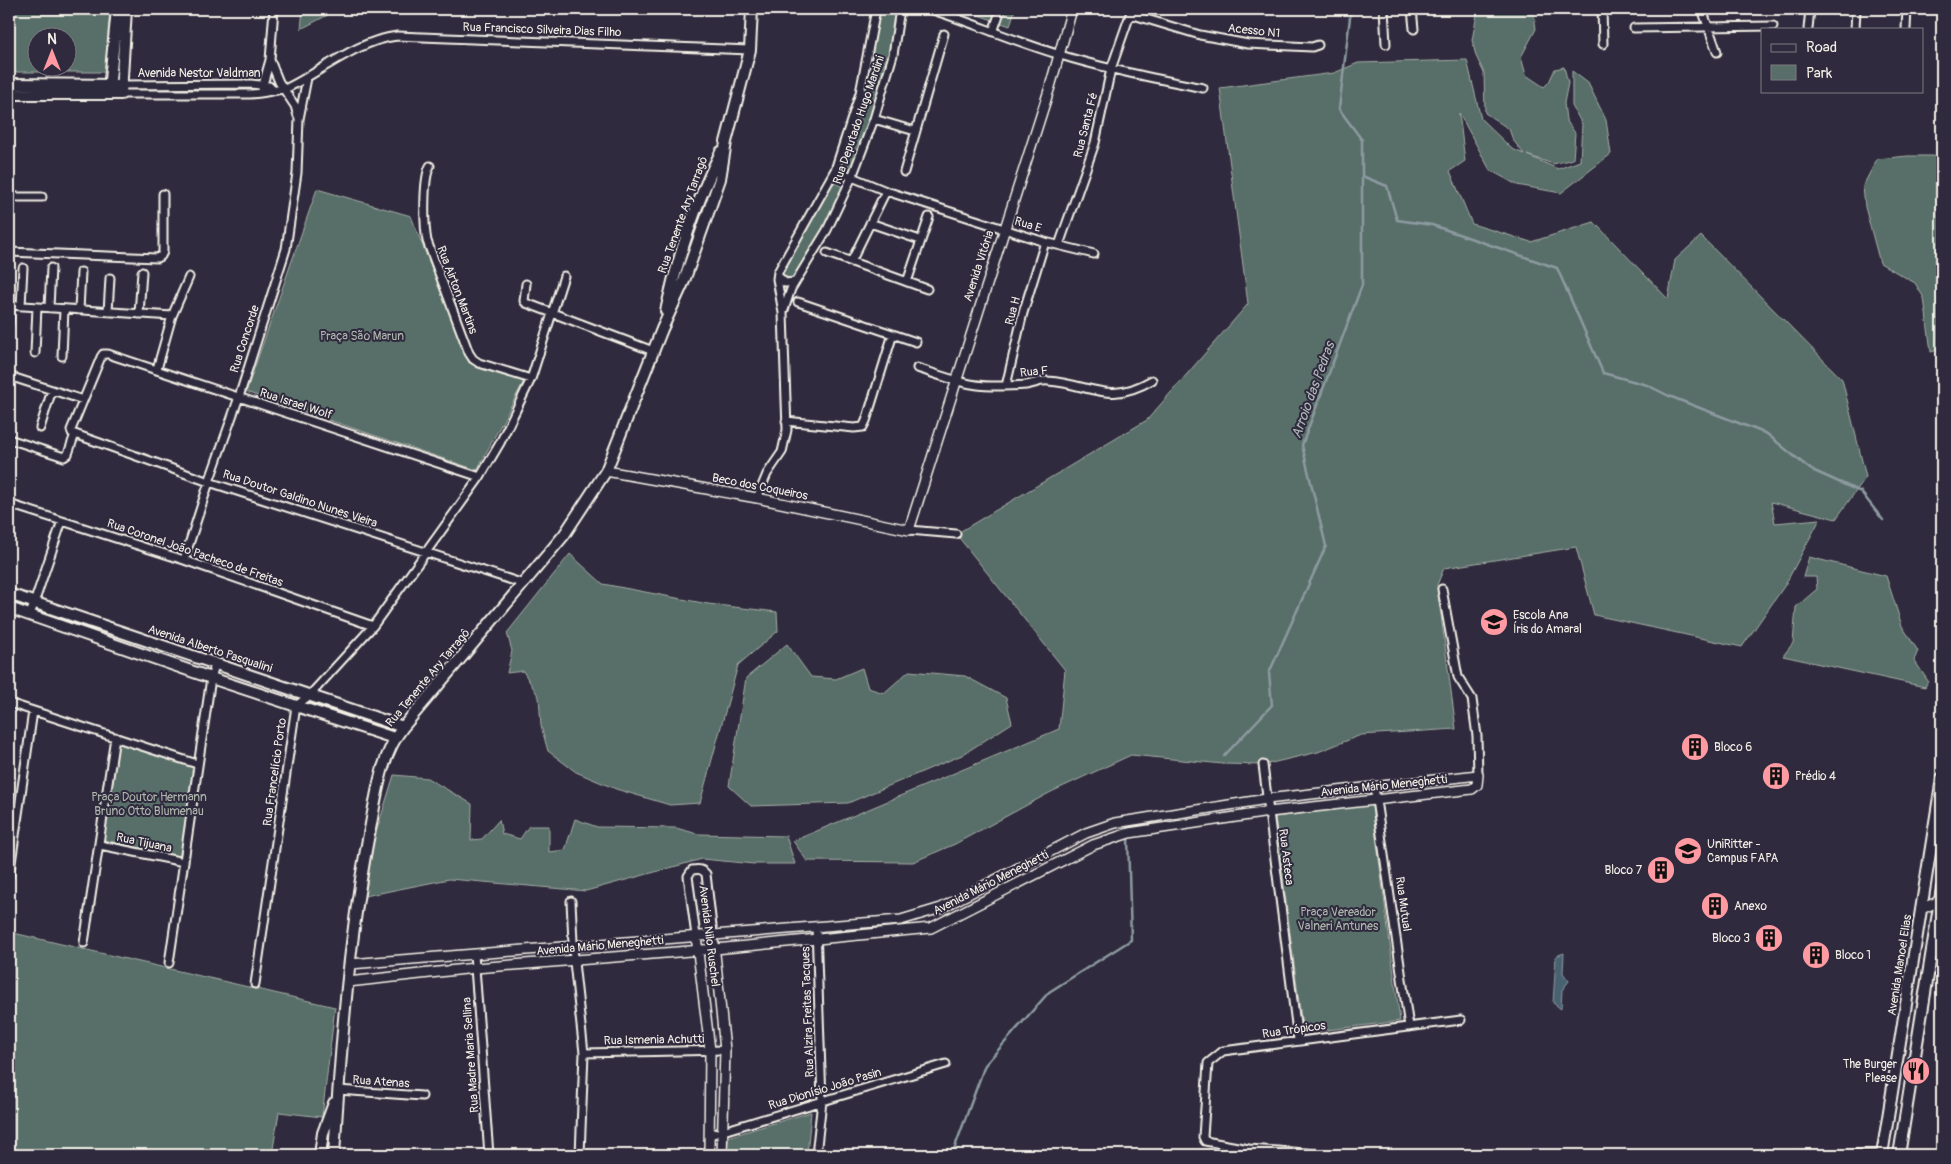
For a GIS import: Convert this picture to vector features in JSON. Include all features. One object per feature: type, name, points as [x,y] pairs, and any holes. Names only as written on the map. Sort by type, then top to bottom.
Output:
[{"type":"main road","points":[[109,90],[117,9]]},
{"type":"main road","points":[[121,90],[126,9]]},
{"type":"main road","name":"Rua Tenente Ary Tarragô","points":[[334,1155],[348,982],[363,861],[377,790],[394,738],[564,536],[606,471],[662,329],[684,281],[717,187],[726,142],[750,50],[752,9]]},
{"type":"main road","name":"Avenida Nestor Valdman","points":[[9,84],[109,90]]},
{"type":"main road","name":"Avenida Nestor Valdman","points":[[9,94],[121,90]]},
{"type":"main road","name":"Avenida Alberto Pasqualini","points":[[9,594],[402,727]]},
{"type":"main road","points":[[9,608],[211,678],[394,738]]},
{"type":"main road","name":"Avenida Manoel Elias","points":[[1882,1154],[1942,778]]},
{"type":"main road","points":[[1899,1155],[1942,888]]},
{"type":"main road","name":"Rua Tenente Ary Tarragô","points":[[320,1155],[321,1143],[338,1090]]},
{"type":"main road","points":[[321,1143],[326,1139],[335,1144]]},
{"type":"street","points":[[262,94],[270,60],[274,9]]},
{"type":"street","name":"Rua Deputado Hugo Mardini","points":[[757,498],[767,474],[782,452],[787,430],[783,313],[777,275],[779,267],[808,221],[835,170],[860,93],[876,9]]},
{"type":"street","name":"Rua Deputado Hugo Mardini","points":[[783,313],[795,282],[828,230],[852,177],[874,119],[893,55],[900,9]]},
{"type":"street","points":[[930,9],[1059,54],[1111,69],[1203,88]]},
{"type":"street","points":[[993,32],[1001,9]]},
{"type":"street","name":"Avenida Vitória","points":[[909,530],[1072,9]]},
{"type":"street","points":[[1384,9],[1386,44]]},
{"type":"street","points":[[1412,9],[1414,29]]},
{"type":"street","points":[[1602,9],[1603,44]]},
{"type":"street","points":[[1702,9],[1717,52]]},
{"type":"street","points":[[1808,28],[1810,9]]},
{"type":"street","points":[[1855,28],[1856,9]]},
{"type":"street","points":[[1906,28],[1907,9]]},
{"type":"street","name":"Acesso N1","points":[[1131,11],[1200,35],[1248,44],[1312,47],[1318,45]]},
{"type":"street","name":"Rua Santa Fé","points":[[1059,245],[1095,143],[1111,69],[1131,11]]},
{"type":"street","points":[[1634,28],[1773,26]]},
{"type":"street","points":[[904,172],[944,34]]},
{"type":"street","name":"Rua Francisco Silveira Dias Filho","points":[[285,89],[371,43],[397,36],[750,50]]},
{"type":"street","name":"Rua Concorde","points":[[270,60],[279,82],[285,89],[299,119]]},
{"type":"street","name":"Rua Concorde","points":[[184,560],[286,249],[297,173],[299,119],[307,78]]},
{"type":"street","name":"Avenida Nestor Valdman","points":[[217,83],[263,85],[269,86],[273,90],[262,94],[121,90],[217,83]]},
{"type":"street","points":[[273,90],[285,89]]},
{"type":"street","points":[[874,119],[915,132]]},
{"type":"street","name":"Rua Airton Martins","points":[[430,166],[426,175],[425,230],[427,241],[469,353],[479,363],[531,379]]},
{"type":"street","name":"Rua E","points":[[835,170],[886,191],[1045,242],[1094,254]]},
{"type":"street","points":[[851,262],[886,191]]},
{"type":"street","points":[[9,252],[157,258],[161,256],[164,247],[164,194]]},
{"type":"street","points":[[9,197],[42,197]]},
{"type":"street","points":[[907,282],[929,217]]},
{"type":"street","points":[[870,223],[920,240]]},
{"type":"street","name":"Rua H","points":[[1006,386],[1023,312],[1045,242]]},
{"type":"street","points":[[826,253],[928,289]]},
{"type":"street","points":[[21,306],[23,268]]},
{"type":"street","points":[[49,308],[50,268]]},
{"type":"street","points":[[79,310],[81,272]]},
{"type":"street","points":[[139,314],[142,272]]},
{"type":"street","points":[[777,275],[785,283],[795,282]]},
{"type":"street","name":"Rua Francelício Porto","points":[[255,984],[296,706],[310,695],[373,626],[428,552],[480,477],[500,443],[531,379],[564,276]]},
{"type":"street","points":[[157,369],[172,316],[189,277]]},
{"type":"street","points":[[108,312],[110,278]]},
{"type":"street","points":[[526,284],[525,302],[653,352]]},
{"type":"street","points":[[798,302],[916,342]]},
{"type":"street","points":[[9,324],[9,306],[172,316]]},
{"type":"street","points":[[35,353],[37,307]]},
{"type":"street","points":[[62,356],[64,309]]},
{"type":"street","points":[[786,421],[854,428],[863,427],[893,334]]},
{"type":"street","name":"Rua Israel Wolf","points":[[83,400],[103,354],[108,354],[480,477]]},
{"type":"street","name":"Rua F","points":[[917,368],[955,380],[986,386],[1027,384],[1047,380],[1098,392],[1113,393],[1133,390],[1152,380]]},
{"type":"street","points":[[9,377],[83,400],[68,454],[64,457],[9,439]]},
{"type":"street","points":[[40,428],[52,390]]},
{"type":"street","name":"Rua Doutor Galdino Nunes Vieira","points":[[73,433],[209,482],[524,584]]},
{"type":"street","name":"Beco dos Coqueiros","points":[[606,471],[757,498],[909,530]]},
{"type":"street","name":"Rua Coronel João Pacheco de Freitas","points":[[9,504],[184,560],[373,626]]},
{"type":"street","points":[[30,616],[62,521]]},
{"type":"street","points":[[909,530],[956,534]]},
{"type":"street","points":[[1442,589],[1458,677],[1472,699],[1477,736],[1478,775]]},
{"type":"street","points":[[168,963],[197,764],[211,678],[215,665]]},
{"type":"street","points":[[9,703],[197,764]]},
{"type":"street","points":[[9,877],[33,711]]},
{"type":"street","points":[[84,943],[115,737]]},
{"type":"street","name":"Rua Asteca","points":[[1263,765],[1298,1040]]},
{"type":"street","name":"Avenida Mário Meneghetti","points":[[348,982],[476,968],[574,962],[931,928],[1093,845],[1129,832],[1269,812],[1472,789],[1477,785],[1478,775],[1267,799],[1115,823],[1086,834],[941,908],[901,920],[350,964]]},
{"type":"street","name":"Rua Mutual","points":[[1374,786],[1409,1027]]},
{"type":"street","points":[[1115,823],[1119,836]]},
{"type":"street","name":"Rua Tijuana","points":[[100,845],[184,862]]},
{"type":"street","points":[[1020,868],[1025,879]]},
{"type":"street","name":"Avenida Nilo Ruschel","points":[[709,1155],[710,1050],[688,876],[692,870],[699,869],[704,870],[706,874],[725,1050],[722,1155]]},
{"type":"street","points":[[1921,909],[1941,900]]},
{"type":"street","points":[[571,901],[574,962],[584,1053],[580,1155]]},
{"type":"street","points":[[928,912],[931,928]]},
{"type":"street","name":"Rua Alzira Freitas Tacques","points":[[816,927],[822,1101],[816,1155]]},
{"type":"street","name":"Rua Madre Maria Sellina","points":[[474,954],[489,1155]]},
{"type":"street","name":"Rua Trópicos","points":[[1249,1152],[1207,1143],[1203,1137],[1208,1063],[1223,1051],[1461,1020]]},
{"type":"street","name":"Rua Ismenia Achutti","points":[[584,1053],[725,1050]]},
{"type":"street","name":"Rua Dionísio João Pasin","points":[[710,1135],[946,1064]]},
{"type":"street","name":"Rua Atenas","points":[[338,1090],[422,1096]]},
{"type":"street","points":[[1249,1152],[1332,1155]]},
{"type":"street","points":[[1796,1155],[1882,1154]]},
{"type":"green space","points":[[9,9],[110,9],[105,72],[78,72],[78,28],[28,28],[28,72],[9,72]]},
{"type":"green space","points":[[303,9],[339,9],[301,29]]},
{"type":"green space","points":[[881,9],[896,9],[889,54],[878,99],[854,165],[847,168],[843,165],[841,159],[865,88]]},
{"type":"green space","points":[[961,9],[1015,9],[1010,26]]},
{"type":"green space","points":[[1478,9],[1533,9],[1536,29],[1521,57],[1526,75],[1544,87],[1549,82],[1555,69],[1564,67],[1568,83],[1564,103],[1566,120],[1575,133],[1573,159],[1553,164],[1527,155],[1558,169],[1580,161],[1582,124],[1572,106],[1572,71],[1588,83],[1606,120],[1611,154],[1561,193],[1517,185],[1490,170],[1459,113],[1465,161],[1450,171],[1472,224],[1531,242],[1594,222],[1668,299],[1675,260],[1701,236],[1842,379],[1866,477],[1836,519],[1771,502],[1775,523],[1820,519],[1785,585],[1742,647],[1594,615],[1576,547],[1444,568],[1437,585],[1456,729],[1361,735],[1318,752],[1263,765],[1223,764],[1131,755],[1051,792],[955,844],[913,862],[807,861],[793,841],[1059,729],[1065,670],[956,534],[1147,420],[1248,304],[1220,88],[1334,73],[1358,63],[1467,60],[1481,119],[1512,149],[1524,154],[1513,140],[1509,129],[1485,113],[1484,73],[1476,56],[1472,40]]},
{"type":"green space","points":[[1908,156],[1942,156],[1942,349],[1931,352],[1924,298],[1915,283],[1880,263],[1865,207],[1863,186],[1877,159]]},
{"type":"green space","points":[[835,183],[841,186],[843,191],[825,226],[795,276],[786,278],[781,272],[830,185]]},
{"type":"green space","name":"Praça São Marun","points":[[317,189],[411,216],[469,363],[524,381],[477,470],[246,392]]},
{"type":"green space","points":[[570,554],[603,584],[708,604],[777,612],[778,631],[738,665],[700,803],[670,805],[616,789],[576,772],[548,751],[541,726],[539,697],[523,671],[507,673],[512,651],[507,633]]},
{"type":"green space","points":[[1809,557],[1886,576],[1902,626],[1918,651],[1914,660],[1928,681],[1925,687],[1783,656],[1793,643],[1796,607],[1817,589],[1816,577],[1803,577]]},
{"type":"green space","points":[[787,644],[811,677],[836,679],[862,668],[868,688],[884,693],[909,671],[965,676],[1006,698],[1012,723],[962,755],[848,803],[751,806],[729,786],[746,678]]},
{"type":"green space","name":"Praça Doutor Hermann Bruno Otto Blumenau","points":[[118,742],[193,767],[182,857],[104,840]]},
{"type":"green space","points":[[394,775],[427,778],[472,804],[471,840],[482,839],[499,820],[502,834],[520,839],[529,826],[549,826],[549,852],[565,850],[575,819],[597,827],[676,828],[698,834],[786,836],[795,864],[754,864],[702,859],[586,891],[449,879],[365,896],[374,839]]},
{"type":"green space","name":"Praça Vereador Valneri Antunes","points":[[1372,805],[1400,1021],[1303,1033],[1275,817]]},
{"type":"green space","points":[[9,932],[335,1007],[322,1117],[279,1112],[272,1155],[9,1155]]},
{"type":"green space","points":[[811,1112],[807,1155],[727,1155],[728,1137]]},
{"type":"water","points":[[1564,953],[1563,973],[1569,981],[1562,990],[1561,1009],[1553,1003],[1556,956]]},
{"type":"waterway","name":"Arroio das Pedras","points":[[1224,756],[1272,705],[1269,673],[1326,546],[1302,445],[1362,285],[1362,140],[1339,109],[1351,9]]},
{"type":"waterway","points":[[1362,176],[1387,186],[1397,220],[1432,225],[1557,268],[1603,373],[1647,385],[1669,396],[1767,434],[1810,469],[1861,492],[1883,520]]},
{"type":"waterway","name":"Arroio das Pedras","points":[[952,1155],[985,1065],[1049,992],[1131,940],[1128,837]]},
{"type":"place","name":"Escola Ana Íris do Amaral","points":[[1494,622]]},
{"type":"place","name":"Bloco 6","points":[[1695,747]]},
{"type":"place","name":"Prédio 4","points":[[1776,776]]},
{"type":"place","name":"UniRitter - Campus FAPA","points":[[1688,851]]},
{"type":"place","name":"Bloco 7","points":[[1661,870]]},
{"type":"place","name":"Anexo","points":[[1715,906]]},
{"type":"place","name":"Bloco 3","points":[[1769,938]]},
{"type":"place","name":"Bloco 1","points":[[1816,955]]},
{"type":"place","name":"The Burger Please","points":[[1916,1071]]}]
